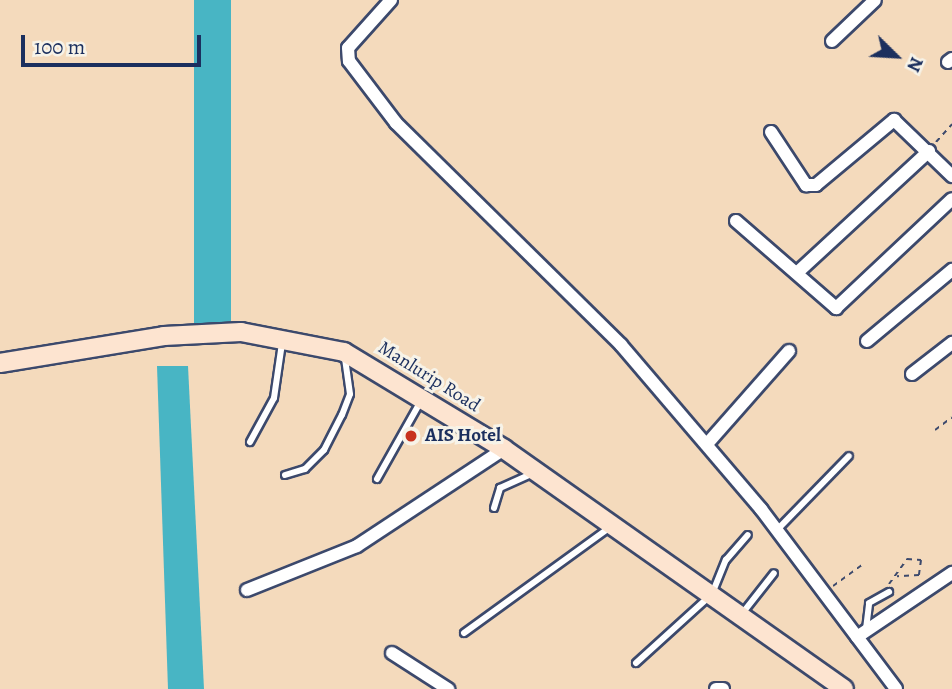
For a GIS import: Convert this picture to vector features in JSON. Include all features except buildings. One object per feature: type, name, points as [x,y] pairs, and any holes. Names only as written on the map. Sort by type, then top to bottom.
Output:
[{"type":"main road","name":"Manlurip Road","points":[[0,363],[164,336],[283,338],[344,352],[424,396],[503,449],[844,689]]},
{"type":"street","points":[[391,0],[348,48],[348,61],[396,123],[621,345],[707,444],[824,592],[862,634],[896,689]]},
{"type":"street","points":[[832,41],[875,0]]},
{"type":"street","points":[[771,132],[806,186],[816,185],[894,120],[952,176]]},
{"type":"street","points":[[799,271],[929,151]]},
{"type":"street","points":[[736,221],[799,271],[836,308],[952,199]]},
{"type":"street","points":[[867,341],[952,270]]},
{"type":"street","points":[[912,374],[952,343]]},
{"type":"street","points":[[707,444],[789,351]]},
{"type":"street","points":[[247,590],[357,546],[503,449]]},
{"type":"street","points":[[862,634],[952,573]]},
{"type":"street","points":[[392,653],[449,689]]},
{"type":"street","points":[[716,689],[723,689]]},
{"type":"lane","points":[[250,442],[274,398],[283,338]]},
{"type":"lane","points":[[285,475],[305,468],[324,450],[342,415],[350,394],[344,352]]},
{"type":"lane","points":[[377,480],[424,396]]},
{"type":"lane","points":[[777,530],[849,456]]},
{"type":"lane","points":[[494,508],[500,488],[535,472]]},
{"type":"lane","points":[[464,633],[614,525]]},
{"type":"lane","points":[[636,663],[712,594],[726,560],[748,535]]},
{"type":"lane","points":[[741,615],[774,573]]},
{"type":"lane","points":[[862,634],[869,603],[889,592]]},
{"type":"path","points":[[929,151],[952,124]]},
{"type":"path","points":[[935,430],[952,417]]},
{"type":"path","points":[[909,557],[923,563],[919,575],[897,576],[909,557]]},
{"type":"path","points":[[824,592],[863,564]]},
{"type":"water","points":[[194,0],[231,0],[231,324],[194,324]]},
{"type":"water","points":[[157,366],[188,366],[204,689],[168,689]]},
{"type":"place","name":"AIS Hotel","points":[[411,436]]}]
